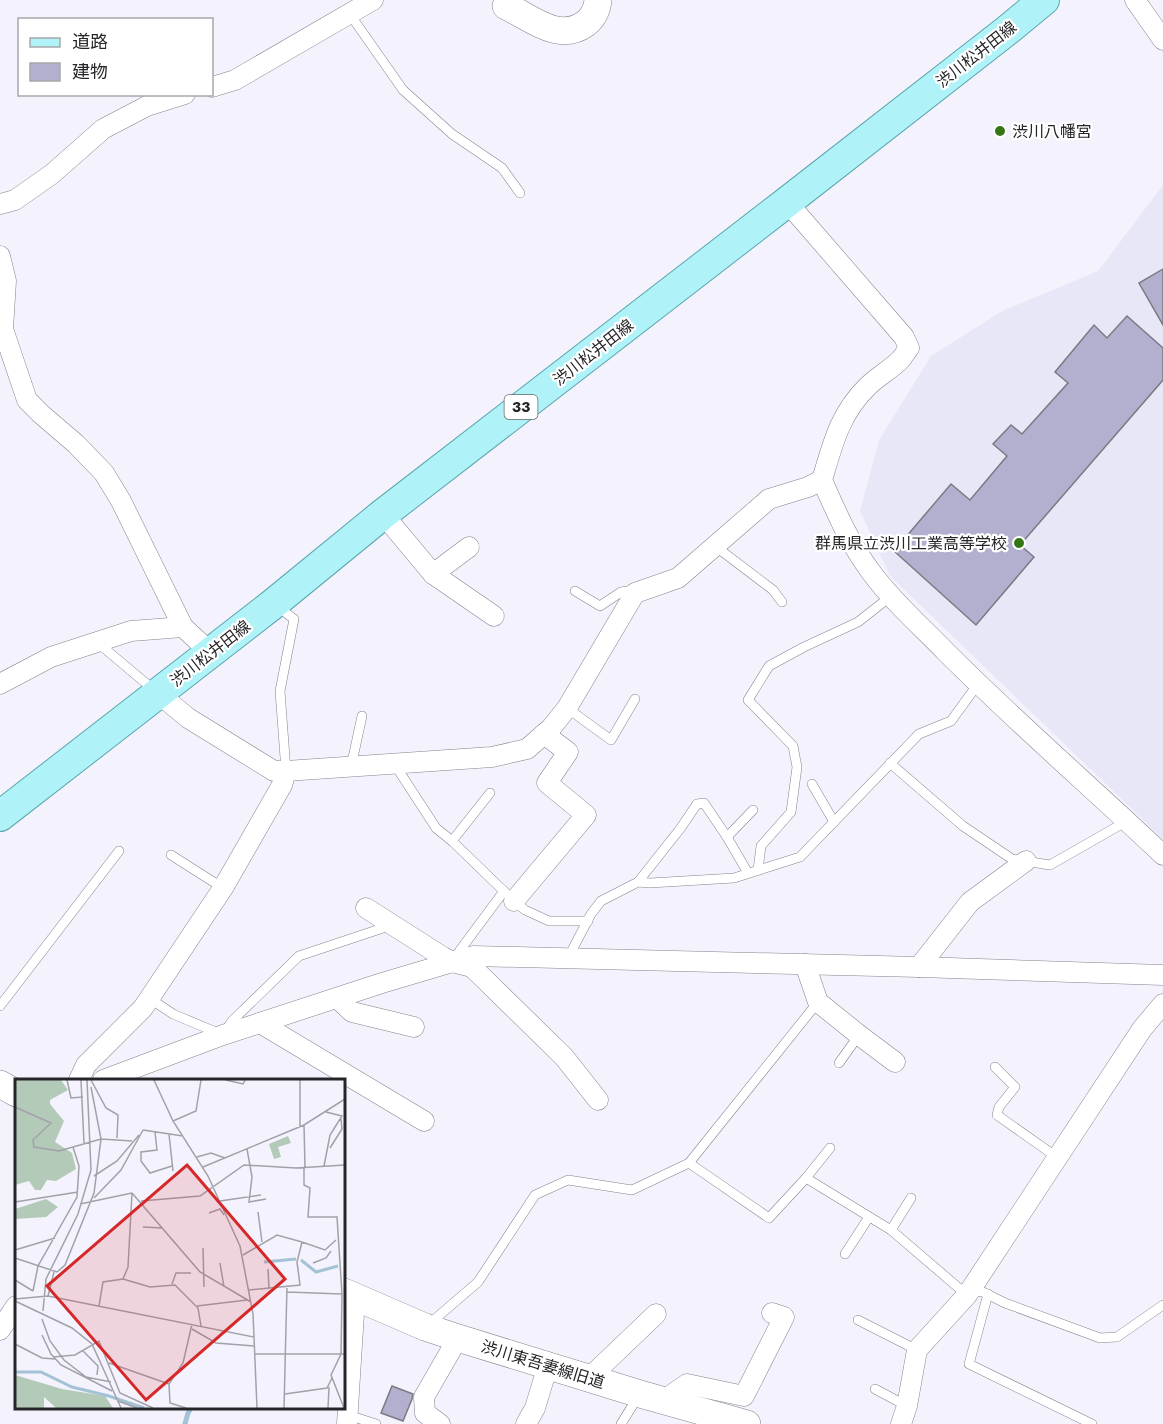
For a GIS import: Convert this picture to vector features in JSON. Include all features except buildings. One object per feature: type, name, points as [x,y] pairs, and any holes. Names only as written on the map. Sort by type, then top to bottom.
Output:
[{"type":"main road","name":"渋川松井田線","points":[[0,816],[273,604],[382,514],[787,202],[1044,0]]},
{"type":"street","points":[[213,87],[235,80],[373,0]]},
{"type":"street","points":[[500,3],[546,28],[568,31],[582,26],[593,17],[598,0]]},
{"type":"street","points":[[1135,0],[1163,40]]},
{"type":"street","points":[[0,204],[15,200],[52,174],[103,129],[147,106],[179,96]]},
{"type":"street","points":[[787,202],[904,337],[909,348],[900,360],[868,386],[845,414],[837,432],[822,480],[849,538],[870,571],[891,596],[978,684],[1163,855]]},
{"type":"street","points":[[0,256],[6,280],[3,329],[27,400],[104,473],[122,501],[183,627],[210,652]]},
{"type":"street","points":[[159,694],[188,718],[274,771],[492,757],[528,749],[551,728],[567,708],[635,593],[678,578],[769,499],[808,487],[822,480]]},
{"type":"street","points":[[382,514],[433,574],[494,616]]},
{"type":"street","points":[[433,574],[469,547]]},
{"type":"street","points":[[0,684],[51,657],[131,631],[183,627]]},
{"type":"street","points":[[509,896],[586,815],[547,783],[568,752],[544,734]]},
{"type":"street","points":[[79,1079],[86,1065],[142,1008],[223,888],[282,785],[286,771]]},
{"type":"street","points":[[920,967],[970,902],[1026,861]]},
{"type":"street","points":[[366,908],[452,962],[472,967],[564,1057],[598,1100]]},
{"type":"street","points":[[106,1079],[223,1035],[473,956],[1163,975]]},
{"type":"street","points":[[805,964],[818,1002],[895,1062]]},
{"type":"street","points":[[337,998],[352,1012],[414,1027]]},
{"type":"street","points":[[904,1415],[917,1350],[968,1295],[1142,1029],[1163,1004]]},
{"type":"street","points":[[260,1023],[424,1121]]},
{"type":"street","points":[[0,1084],[15,1092]]},
{"type":"street","points":[[347,1300],[347,1419]]},
{"type":"street","name":"渋川東吾妻線旧道","points":[[347,1300],[458,1338],[747,1424]]},
{"type":"street","points":[[0,1330],[15,1308]]},
{"type":"street","points":[[652,1397],[687,1384],[744,1396],[784,1317],[772,1312]]},
{"type":"street","points":[[589,1378],[656,1314]]},
{"type":"street","points":[[440,1424],[425,1413],[424,1397],[458,1338]]},
{"type":"street","points":[[526,1424],[535,1408],[548,1365]]},
{"type":"lane","points":[[349,13],[403,90],[453,134],[502,168],[520,193]]},
{"type":"lane","points":[[715,546],[772,590],[782,602]]},
{"type":"lane","points":[[575,591],[600,606],[621,592],[654,586]]},
{"type":"lane","points":[[758,870],[761,846],[791,812],[797,767],[793,746],[748,700],[769,666],[858,622],[891,596]]},
{"type":"lane","points":[[273,604],[294,619],[280,691],[286,771]]},
{"type":"lane","points":[[97,642],[159,694]]},
{"type":"lane","points":[[638,882],[734,878],[800,857],[919,734],[951,721],[978,684]]},
{"type":"lane","points":[[567,708],[611,740],[635,699]]},
{"type":"lane","points":[[351,767],[362,716]]},
{"type":"lane","points":[[890,763],[963,826],[1012,859],[1050,865],[1126,821]]},
{"type":"lane","points":[[394,764],[436,828],[525,910],[549,921],[588,921]]},
{"type":"lane","points":[[812,784],[834,822]]},
{"type":"lane","points":[[452,841],[490,793]]},
{"type":"lane","points":[[568,958],[601,901],[638,882],[697,804],[704,803],[748,873]]},
{"type":"lane","points":[[727,837],[753,810]]},
{"type":"lane","points":[[0,1006],[119,851]]},
{"type":"lane","points":[[171,855],[223,888]]},
{"type":"lane","points":[[452,962],[509,896]]},
{"type":"lane","points":[[149,998],[173,1014],[223,1035],[232,1021],[299,956],[392,926]]},
{"type":"lane","points":[[425,1327],[478,1282],[536,1195],[568,1180],[632,1190],[689,1163],[818,1002]]},
{"type":"lane","points":[[839,1063],[860,1035]]},
{"type":"lane","points":[[995,1066],[1015,1087],[999,1107],[997,1115],[1058,1158]]},
{"type":"lane","points":[[689,1163],[769,1218],[830,1148]]},
{"type":"lane","points":[[806,1178],[891,1230],[968,1295],[981,1291],[1005,1303],[1100,1338],[1118,1337],[1163,1305]]},
{"type":"lane","points":[[891,1230],[911,1198]]},
{"type":"lane","points":[[845,1254],[869,1217]]},
{"type":"lane","points":[[988,1294],[969,1364],[1092,1424]]},
{"type":"lane","points":[[858,1320],[917,1350]]},
{"type":"lane","points":[[875,1389],[904,1415]]},
{"type":"lane","points":[[621,1424],[652,1397]]},
{"type":"lane","points":[[347,1419],[376,1424]]},
{"type":"shaded area","name":"群馬県立渋川工業高等学校","points":[[1163,185],[1163,839],[890,576],[860,511],[879,440],[931,356],[1002,311],[1098,271]]},
{"type":"waterway","points":[[185,1424],[190,1409]]},
{"type":"place","name":"渋川八幡宮","points":[[1000,131]]},
{"type":"place","name":"群馬県立渋川工業高等学校","points":[[1019,543]]}]
